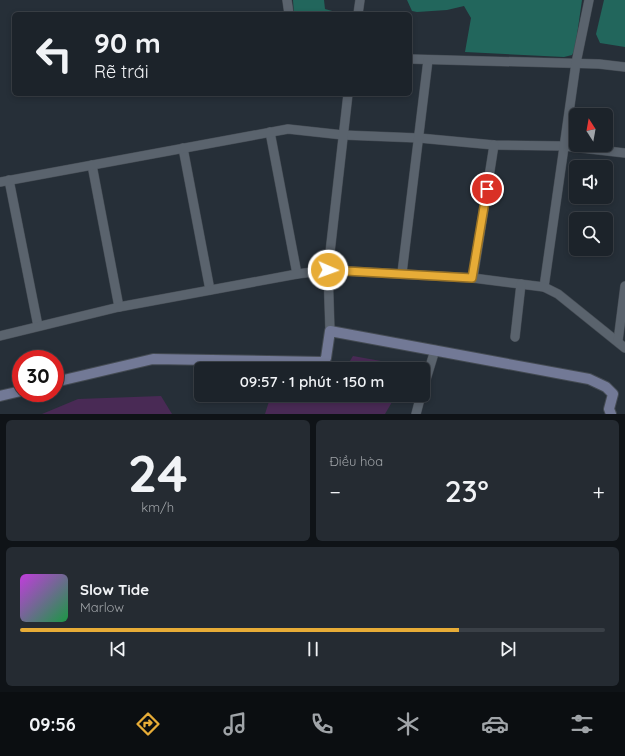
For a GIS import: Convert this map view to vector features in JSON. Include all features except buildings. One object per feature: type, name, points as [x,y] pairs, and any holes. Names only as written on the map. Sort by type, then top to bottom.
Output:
[{"type":"street","points":[[287,0],[289,12]]},
{"type":"street","points":[[358,12],[360,0]]},
{"type":"street","points":[[544,287],[576,63],[589,0]]},
{"type":"street","points":[[412,59],[576,63],[625,67]]},
{"type":"street","points":[[402,273],[428,60]]},
{"type":"street","points":[[64,380],[152,359],[323,362],[326,358],[330,331],[328,270],[348,96]]},
{"type":"street","points":[[38,326],[5,181],[288,129],[343,135],[419,138],[494,145],[564,146],[625,153]]},
{"type":"street","points":[[270,132],[297,274]]},
{"type":"street","points":[[472,278],[494,145]]},
{"type":"street","points":[[183,148],[210,290]]},
{"type":"street","points":[[92,165],[119,307]]},
{"type":"street","points":[[0,336],[119,307],[297,274],[328,270],[472,278],[544,287],[558,294],[618,340],[625,348]]},
{"type":"street","points":[[515,337],[521,284]]},
{"type":"street","points":[[618,340],[625,286]]},
{"type":"street","points":[[330,331],[589,379],[606,387],[613,394],[609,409],[611,414]]},
{"type":"street","points":[[430,366],[435,350]]},
{"type":"street","points":[[0,396],[12,393]]},
{"type":"street","points":[[416,414],[419,402]]},
{"type":"shaded area","points":[[293,0],[324,0],[325,9],[336,12],[294,12]]},
{"type":"shaded area","points":[[407,0],[582,0],[575,49],[572,55],[564,57],[465,52],[471,18],[464,6],[447,10],[417,12],[412,11]]},
{"type":"shaded area","points":[[604,0],[625,0],[625,47],[600,43],[596,34]]},
{"type":"shaded area","points":[[353,356],[382,362],[349,362]]},
{"type":"shaded area","points":[[161,396],[172,414],[42,414],[78,399]]},
{"type":"shaded area","points":[[269,402],[392,402],[385,414],[265,414]]},
{"type":"route","points":[[328,270],[472,278],[487,189]]}]
